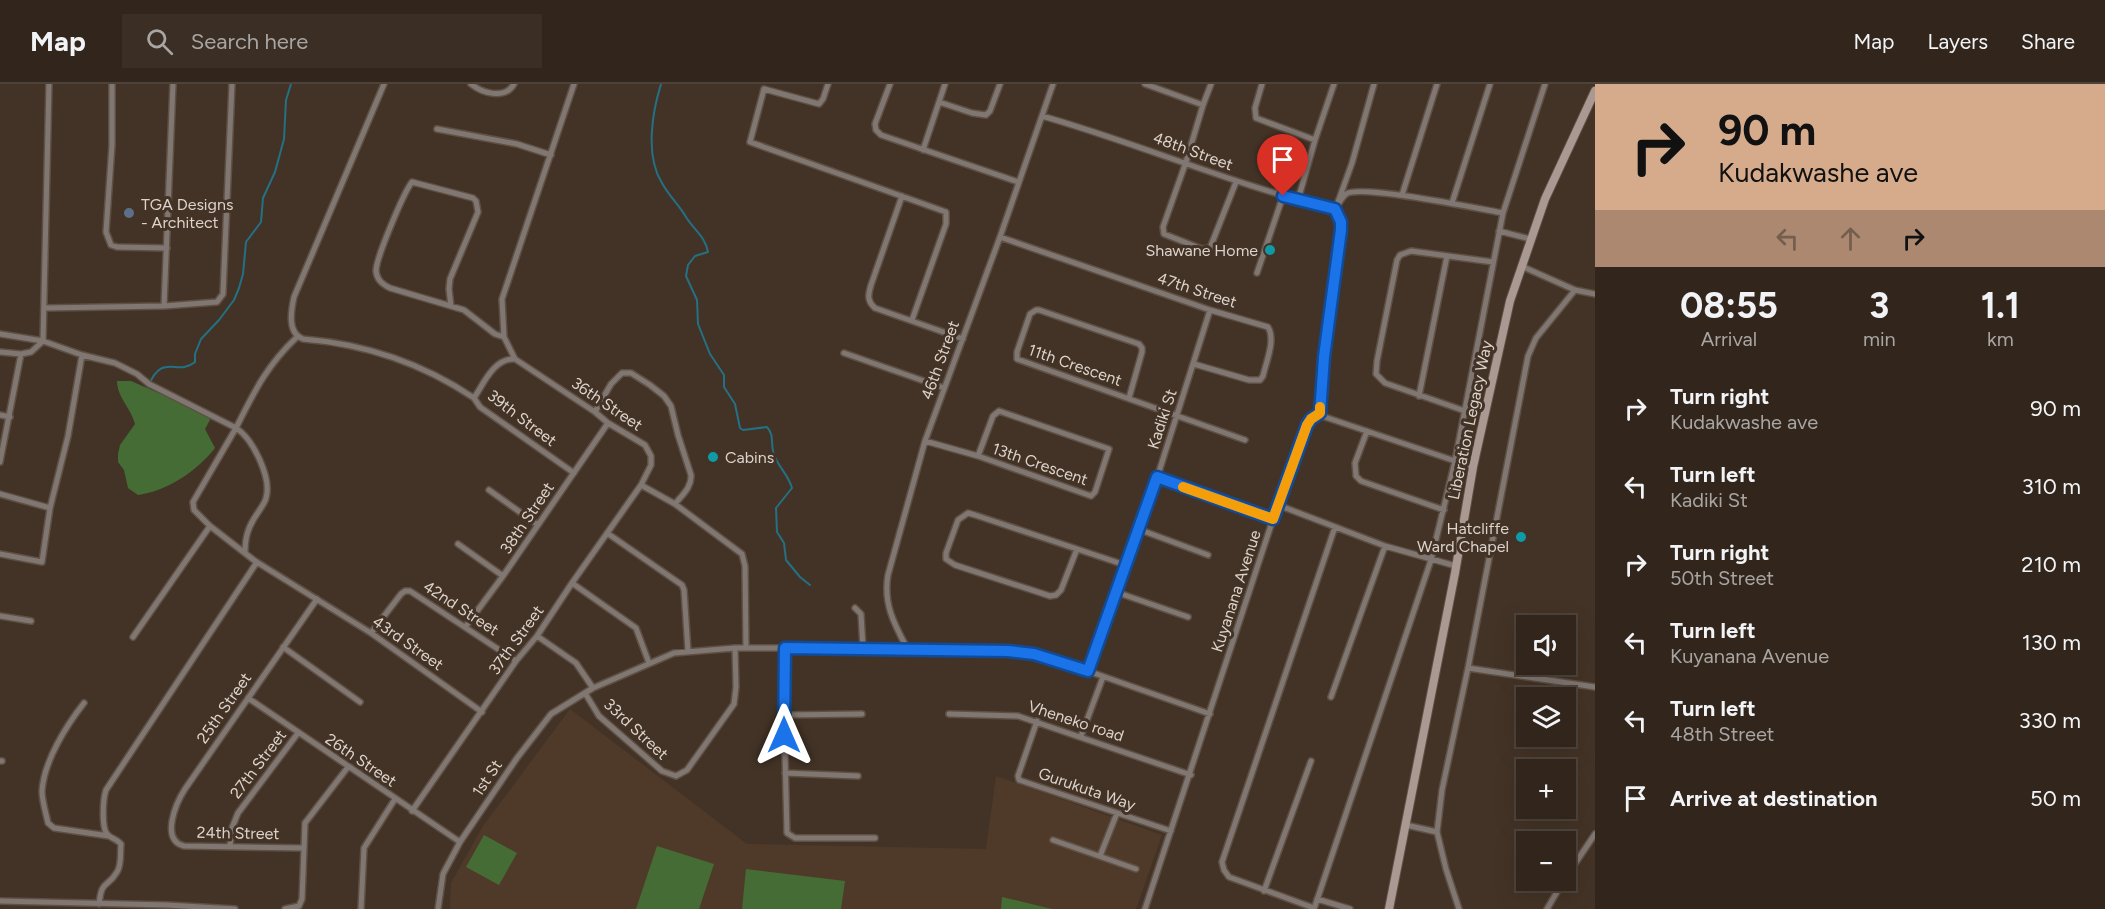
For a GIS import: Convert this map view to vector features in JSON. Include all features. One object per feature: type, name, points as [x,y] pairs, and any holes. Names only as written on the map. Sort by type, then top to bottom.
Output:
[{"type":"main road","name":"Liberation Legacy Way","points":[[1389,909],[1456,566],[1473,466],[1501,338],[1530,239],[1553,180],[1595,91]]},
{"type":"street","points":[[0,352],[21,354],[32,352],[43,341],[49,84]]},
{"type":"street","points":[[112,84],[112,145],[106,232],[108,239],[111,245],[117,247],[166,248]]},
{"type":"street","points":[[164,306],[173,84]]},
{"type":"street","points":[[44,308],[164,306],[217,302],[223,294],[232,84]]},
{"type":"street","points":[[384,84],[294,297],[291,312],[294,332],[297,337],[303,339],[349,344],[422,367],[474,398]]},
{"type":"street","points":[[471,84],[483,91],[496,94],[504,93],[514,84]]},
{"type":"street","points":[[514,359],[504,337],[502,298],[574,84]]},
{"type":"street","points":[[828,84],[819,104],[764,89],[750,142],[946,212],[946,224],[912,320]]},
{"type":"street","points":[[890,84],[875,124],[876,130],[888,138],[1018,182]]},
{"type":"street","points":[[923,150],[945,84]]},
{"type":"street","points":[[939,102],[972,113],[986,115],[990,111],[1000,84]]},
{"type":"street","name":"46th Street","points":[[907,648],[893,623],[886,599],[886,589],[925,441],[1053,84]]},
{"type":"street","points":[[1145,84],[1203,105]]},
{"type":"street","points":[[1211,84],[1162,231],[1164,234],[1203,249],[1210,248],[1236,182]]},
{"type":"street","points":[[1262,84],[1255,108],[1256,118],[1315,140]]},
{"type":"street","points":[[1298,200],[1334,84]]},
{"type":"street","points":[[1374,84],[1352,163],[1335,209],[1341,222],[1341,230],[1324,357],[1320,413],[1322,416],[1367,432],[1473,466]]},
{"type":"street","points":[[1402,195],[1437,84]]},
{"type":"street","points":[[1452,203],[1490,84]]},
{"type":"street","points":[[1335,527],[1222,861],[1229,877],[1314,908],[1431,560],[1455,461],[1503,213],[1545,84]]},
{"type":"street","name":"48th Street","points":[[1042,116],[1186,162],[1236,182],[1335,209]]},
{"type":"street","points":[[437,129],[517,144],[550,155]]},
{"type":"street","points":[[451,306],[450,279],[478,212],[478,207],[473,198],[412,183],[380,254],[376,273],[381,283],[390,288],[464,310],[495,334],[504,337]]},
{"type":"street","points":[[1335,209],[1346,194],[1354,192],[1402,195],[1503,213]]},
{"type":"street","points":[[902,196],[868,298],[870,303],[875,308],[963,339]]},
{"type":"street","points":[[1257,273],[1283,196]]},
{"type":"street","points":[[1499,231],[1530,239]]},
{"type":"street","name":"47th Street","points":[[1000,237],[1210,310],[1268,327],[1271,339],[1263,376],[1260,380],[1249,380],[1194,364]]},
{"type":"street","points":[[1465,411],[1384,383],[1376,374],[1377,361],[1397,260],[1400,255],[1411,251],[1493,262]]},
{"type":"street","points":[[1419,396],[1447,256]]},
{"type":"street","points":[[1521,266],[1575,290],[1595,294]]},
{"type":"street","points":[[1459,909],[1437,832],[1443,790],[1528,356],[1536,338],[1575,290]]},
{"type":"street","name":"11th Crescent","points":[[1129,398],[1142,352],[1139,344],[1039,310],[1030,315],[1017,358],[1245,440]]},
{"type":"street","name":"Kadiki St","points":[[1088,671],[1157,477],[1210,310]]},
{"type":"street","points":[[0,334],[43,341],[82,355],[115,363],[137,374],[149,384],[236,428],[250,441],[258,456],[267,487],[266,499],[246,533],[245,553]]},
{"type":"street","points":[[236,428],[268,369],[279,353],[297,337]]},
{"type":"street","points":[[844,353],[944,388]]},
{"type":"street","points":[[0,462],[21,354]]},
{"type":"street","points":[[0,554],[42,562],[50,508],[68,436],[82,355]]},
{"type":"street","name":"39th Street","points":[[514,359],[506,359],[495,367],[474,398],[480,407],[574,472]]},
{"type":"street","name":"36th Street","points":[[514,359],[645,446],[649,450],[651,465],[640,485]]},
{"type":"street","points":[[595,412],[610,384],[622,373],[631,373],[664,396],[671,406],[692,481],[675,504]]},
{"type":"street","name":"13th Crescent","points":[[925,441],[978,456],[1091,496],[1095,492],[1109,449],[1106,446],[999,411],[995,413],[978,456]]},
{"type":"street","name":"Kuyanana Avenue","points":[[1146,908],[1273,519],[1307,425],[1320,413]]},
{"type":"street","points":[[0,415],[10,417]]},
{"type":"street","name":"38th Street","points":[[466,626],[608,423]]},
{"type":"street","name":"43rd Street","points":[[236,428],[193,502],[194,510],[210,526],[257,562],[371,633],[482,712]]},
{"type":"street","points":[[1367,432],[1355,463],[1356,477],[1361,481],[1444,510]]},
{"type":"street","points":[[1157,477],[1273,519]]},
{"type":"street","points":[[640,485],[675,504],[742,554],[745,566],[746,648]]},
{"type":"street","name":"37th Street","points":[[412,811],[516,661],[537,636],[640,485]]},
{"type":"street","points":[[489,490],[538,525]]},
{"type":"street","points":[[0,494],[50,508]]},
{"type":"street","points":[[1278,505],[1385,546],[1456,566]]},
{"type":"street","points":[[1077,549],[1061,590],[1056,595],[1050,596],[948,563],[946,559],[958,520],[968,513],[1077,549],[1125,565]]},
{"type":"street","points":[[133,638],[210,526]]},
{"type":"street","points":[[1138,529],[1208,555]]},
{"type":"street","points":[[607,533],[682,585],[688,651]]},
{"type":"street","points":[[458,544],[503,576]]},
{"type":"street","points":[[1331,697],[1385,546]]},
{"type":"street","points":[[99,904],[101,889],[116,874],[120,863],[121,844],[109,836],[105,830],[106,790],[257,562]]},
{"type":"street","points":[[572,583],[636,628],[649,663]]},
{"type":"street","name":"42nd Street","points":[[371,633],[405,591],[410,591],[516,661]]},
{"type":"street","points":[[1116,592],[1188,617]]},
{"type":"street","name":"25th Street","points":[[173,840],[172,826],[181,796],[316,599]]},
{"type":"street","points":[[855,608],[861,614],[862,648]]},
{"type":"street","points":[[0,616],[31,621]]},
{"type":"street","name":"33rd Street","points":[[537,636],[576,663],[593,688]]},
{"type":"street","points":[[283,647],[360,702]]},
{"type":"street","name":"1st St","points":[[438,909],[443,874],[460,842],[539,729],[557,709],[593,688],[674,653],[735,648],[907,648],[1024,653],[1088,671],[1210,714]]},
{"type":"street","name":"33rd Street","points":[[585,693],[599,717],[662,771],[676,776],[687,770],[734,704],[735,648]]},
{"type":"street","points":[[785,648],[787,832],[791,837],[875,838]]},
{"type":"street","points":[[1468,668],[1595,687]]},
{"type":"street","points":[[1081,736],[1103,677]]},
{"type":"street","name":"26th Street","points":[[248,698],[460,842]]},
{"type":"street","points":[[84,703],[67,724],[48,768],[42,792],[48,823],[54,828],[109,836]]},
{"type":"street","points":[[784,715],[862,714]]},
{"type":"street","name":"Vheneko road","points":[[949,714],[1008,714],[1037,721],[1191,775]]},
{"type":"street","name":"Gurukuta Way","points":[[1037,721],[1018,776],[1019,780],[1171,831]]},
{"type":"street","name":"27th Street","points":[[230,846],[232,828],[238,813],[298,733]]},
{"type":"street","points":[[1264,891],[1311,761]]},
{"type":"street","points":[[285,909],[299,906],[302,899],[305,823],[348,766]]},
{"type":"street","points":[[785,773],[858,776]]},
{"type":"street","points":[[361,909],[364,848],[395,800]]},
{"type":"street","points":[[1100,856],[1117,813]]},
{"type":"street","points":[[1406,825],[1437,832]]},
{"type":"street","points":[[1576,862],[1595,834]]},
{"type":"street","name":"24th Street","points":[[173,840],[184,846],[304,848]]},
{"type":"street","points":[[1053,840],[1136,868]]},
{"type":"street","points":[[1547,909],[1558,891]]},
{"type":"street","points":[[1317,899],[1350,909]]},
{"type":"street","points":[[0,901],[69,906],[99,904],[235,909]]},
{"type":"street","points":[[1146,908],[1154,909]]},
{"type":"shaded area","points":[[570,709],[747,844],[986,849],[996,776],[1162,835],[1136,909],[450,909],[451,883],[483,826]]},
{"type":"green space","points":[[117,381],[131,381],[207,414],[210,420],[205,429],[215,448],[181,479],[160,489],[138,495],[128,488],[124,470],[118,462],[120,445],[135,424],[119,392]]},
{"type":"green space","points":[[484,835],[517,853],[499,885],[466,867]]},
{"type":"green space","points":[[657,846],[714,864],[699,909],[636,909]]},
{"type":"green space","points":[[746,869],[845,881],[841,909],[742,909]]},
{"type":"green space","points":[[1002,897],[1052,909],[1001,909]]},
{"type":"waterway","points":[[148,387],[153,376],[164,367],[182,367],[195,362],[195,354],[201,339],[234,300],[243,274],[246,242],[261,222],[263,198],[275,172],[284,139],[286,100],[291,84]]},
{"type":"waterway","points":[[661,84],[653,121],[653,160],[662,183],[702,237],[708,252],[695,256],[688,265],[686,276],[697,300],[698,324],[710,354],[724,375],[724,387],[735,404],[740,428],[743,430],[767,427],[771,434],[776,459],[792,488],[776,508],[777,532],[784,543],[786,560],[810,585]]},
{"type":"slow traffic","points":[[1183,487],[1273,519],[1307,425],[1320,413],[1320,407]]},
{"type":"place","name":"TGA Designs - Architect","points":[[129,213]]},
{"type":"place","name":"Shawane Home","points":[[1270,250]]},
{"type":"place","name":"Cabins","points":[[713,457]]},
{"type":"place","name":"Hatcliffe Ward Chapel","points":[[1521,537]]},
{"type":"route","points":[[784,735],[785,648],[1008,651],[1034,654],[1088,671],[1157,477],[1273,519],[1307,425],[1320,413],[1324,357],[1341,230],[1339,214],[1335,209],[1283,196]]}]
